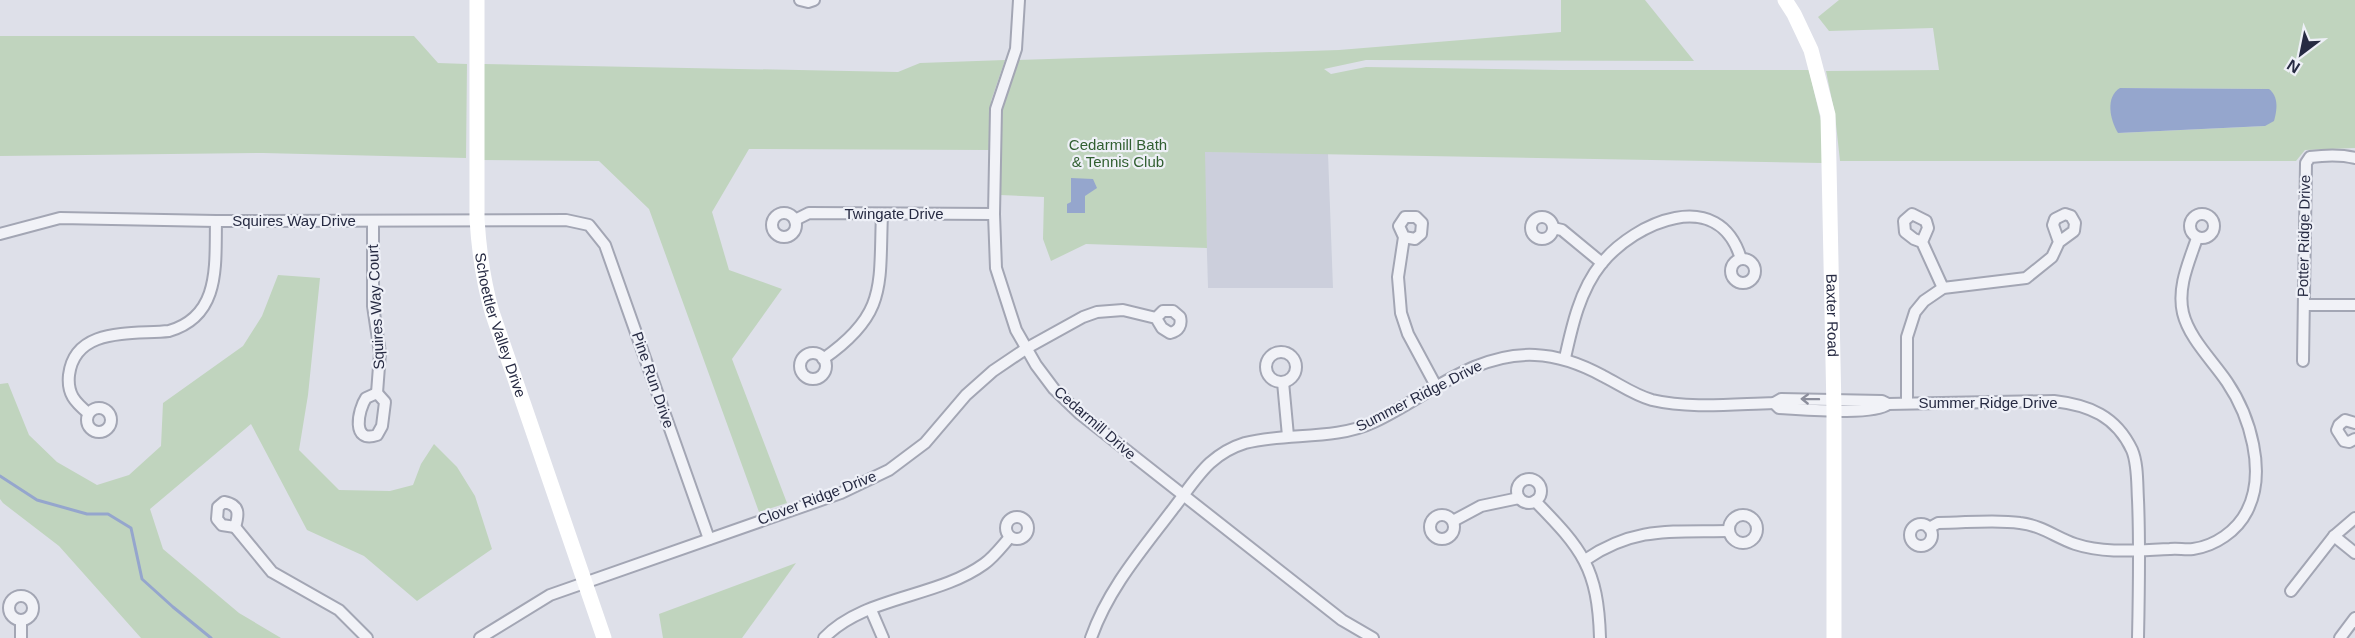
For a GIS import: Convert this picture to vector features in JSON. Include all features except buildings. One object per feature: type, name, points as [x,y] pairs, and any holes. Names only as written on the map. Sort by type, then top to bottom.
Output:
[{"type":"street","name":"Schoettler Valley Drive","points":[[477,0],[479,252],[492,312],[604,638]]},
{"type":"street","points":[[800,0],[808,2],[814,0]]},
{"type":"street","name":"Cedarmill Drive","points":[[1019,0],[1016,49],[996,109],[994,214],[996,268],[1016,330],[1054,389],[1079,413],[1342,620],[1373,638]]},
{"type":"street","name":"Baxter Road","points":[[1785,0],[1811,50],[1828,115],[1834,405],[1833,638]]},
{"type":"street","name":"Potter Ridge Drive","points":[[2303,362],[2306,162],[2310,157],[2318,156],[2335,155],[2355,158]]},
{"type":"street","name":"Twingate Drive","points":[[795,220],[809,213],[994,214]]},
{"type":"street","points":[[823,359],[852,336],[873,308],[880,272],[882,214]]},
{"type":"street","points":[[1565,358],[1582,298],[1602,263],[1624,242],[1641,231],[1664,219],[1680,216],[1699,217],[1712,221],[1730,236],[1741,259]]},
{"type":"street","name":"Squires Way Drive","points":[[0,234],[60,218],[216,221],[566,220],[589,225]]},
{"type":"street","name":"Squires Way Court","points":[[373,220],[373,306],[380,353],[377,393]]},
{"type":"street","points":[[88,413],[75,402],[69,393],[69,372],[78,352],[84,345],[104,336],[169,332],[178,329],[195,317],[207,302],[214,277],[216,221]]},
{"type":"street","name":"Pine Run Drive","points":[[589,225],[606,244],[709,538]]},
{"type":"street","points":[[1553,228],[1562,230],[1602,263]]},
{"type":"street","points":[[1404,237],[1398,278],[1401,313],[1408,334],[1436,386]]},
{"type":"street","points":[[1929,528],[1938,523],[2018,522],[2046,529],[2073,544],[2093,549],[2193,549],[2228,535],[2243,519],[2251,502],[2255,485],[2255,464],[2245,416],[2235,395],[2201,347],[2183,315],[2180,295],[2198,238]]},
{"type":"street","points":[[1922,242],[1943,288]]},
{"type":"street","points":[[1907,404],[1907,337],[1915,312],[1924,301],[1943,288],[2026,278],[2052,257],[2058,242]]},
{"type":"street","points":[[2304,305],[2355,304]]},
{"type":"street","name":"Clover Ridge Drive","points":[[480,638],[535,603],[586,582],[841,493],[889,470],[925,443],[980,381],[1027,348],[1083,317],[1097,312],[1123,310],[1156,318]]},
{"type":"street","name":"Summer Ridge Drive","points":[[1091,638],[1110,595],[1128,567],[1209,464],[1225,452],[1244,443],[1288,436],[1346,432],[1360,428],[1436,386],[1486,362],[1533,355],[1565,358],[1651,400],[1681,404],[1773,403],[1781,399],[1834,405],[1882,401],[1888,404],[1907,404],[2054,401],[2077,403],[2097,412],[2114,423],[2133,452],[2140,550],[2138,638]]},
{"type":"street","points":[[1283,382],[1288,436]]},
{"type":"street","points":[[2354,421],[2342,422],[2338,428],[2338,434],[2343,441],[2349,442],[2355,439]]},
{"type":"street","points":[[1519,498],[1518,486],[1524,481],[1532,480],[1538,484],[1541,491],[1535,501]]},
{"type":"street","points":[[1453,522],[1481,506],[1519,498],[1526,502],[1535,501]]},
{"type":"street","points":[[1535,501],[1563,530],[1585,560],[1599,607],[1600,638]]},
{"type":"street","points":[[2291,591],[2334,536],[2355,518]]},
{"type":"street","points":[[235,527],[272,572],[339,610],[367,638]]},
{"type":"street","points":[[1585,560],[1611,544],[1638,534],[1729,531]]},
{"type":"street","points":[[2334,536],[2355,553]]},
{"type":"street","points":[[824,638],[834,628],[855,616],[975,570],[992,558],[1010,537]]},
{"type":"street","points":[[871,610],[883,638]]},
{"type":"street","points":[[2340,638],[2355,618]]},
{"type":"street","points":[[21,621],[21,638]]},
{"type":"shaded area","points":[[1204,152],[1328,153],[1333,288],[1208,288]]},
{"type":"green space","name":"Cedarmill Bath & Tennis Club","points":[[1561,0],[1645,0],[1694,61],[1366,60],[1324,69],[1331,74],[1366,67],[1809,70],[1822,125],[1823,163],[1205,152],[1207,248],[1086,244],[1051,261],[1043,239],[1044,197],[1000,195],[1000,114],[1017,60],[1339,50],[1561,32]]},
{"type":"green space","points":[[1839,0],[2355,0],[2355,148],[2305,150],[2296,161],[1840,161],[1835,115],[1826,71],[1939,70],[1933,28],[1829,31],[1818,17]],"holes":[[[2120,88],[2269,89],[2265,126],[2118,133]]]},
{"type":"green space","points":[[0,36],[414,36],[438,63],[467,64],[466,158],[263,153],[0,156]]},
{"type":"green space","points":[[1005,60],[991,101],[989,150],[749,149],[712,212],[729,270],[782,289],[732,359],[787,503],[759,512],[649,209],[599,161],[481,160],[484,64],[898,72],[920,63]]},
{"type":"green space","points":[[278,275],[320,278],[308,395],[299,450],[339,490],[390,491],[413,485],[421,464],[434,444],[457,467],[475,496],[492,549],[417,601],[364,556],[307,530],[251,424],[150,509],[163,549],[239,613],[281,638],[141,638],[59,546],[0,499],[0,384],[8,383],[29,435],[57,462],[97,485],[129,475],[161,446],[163,403],[243,346],[262,316]]},
{"type":"green space","points":[[796,563],[742,638],[663,638],[659,614]]},
{"type":"water","points":[[2120,88],[2269,89],[2276,100],[2276,112],[2274,121],[2265,126],[2118,133],[2110,109],[2112,97]]},
{"type":"water","points":[[1071,178],[1093,179],[1097,188],[1085,196],[1085,213],[1067,213],[1067,204],[1071,202]]},
{"type":"waterway","points":[[0,476],[37,500],[87,514],[108,514],[131,528],[142,579],[211,638]]}]
